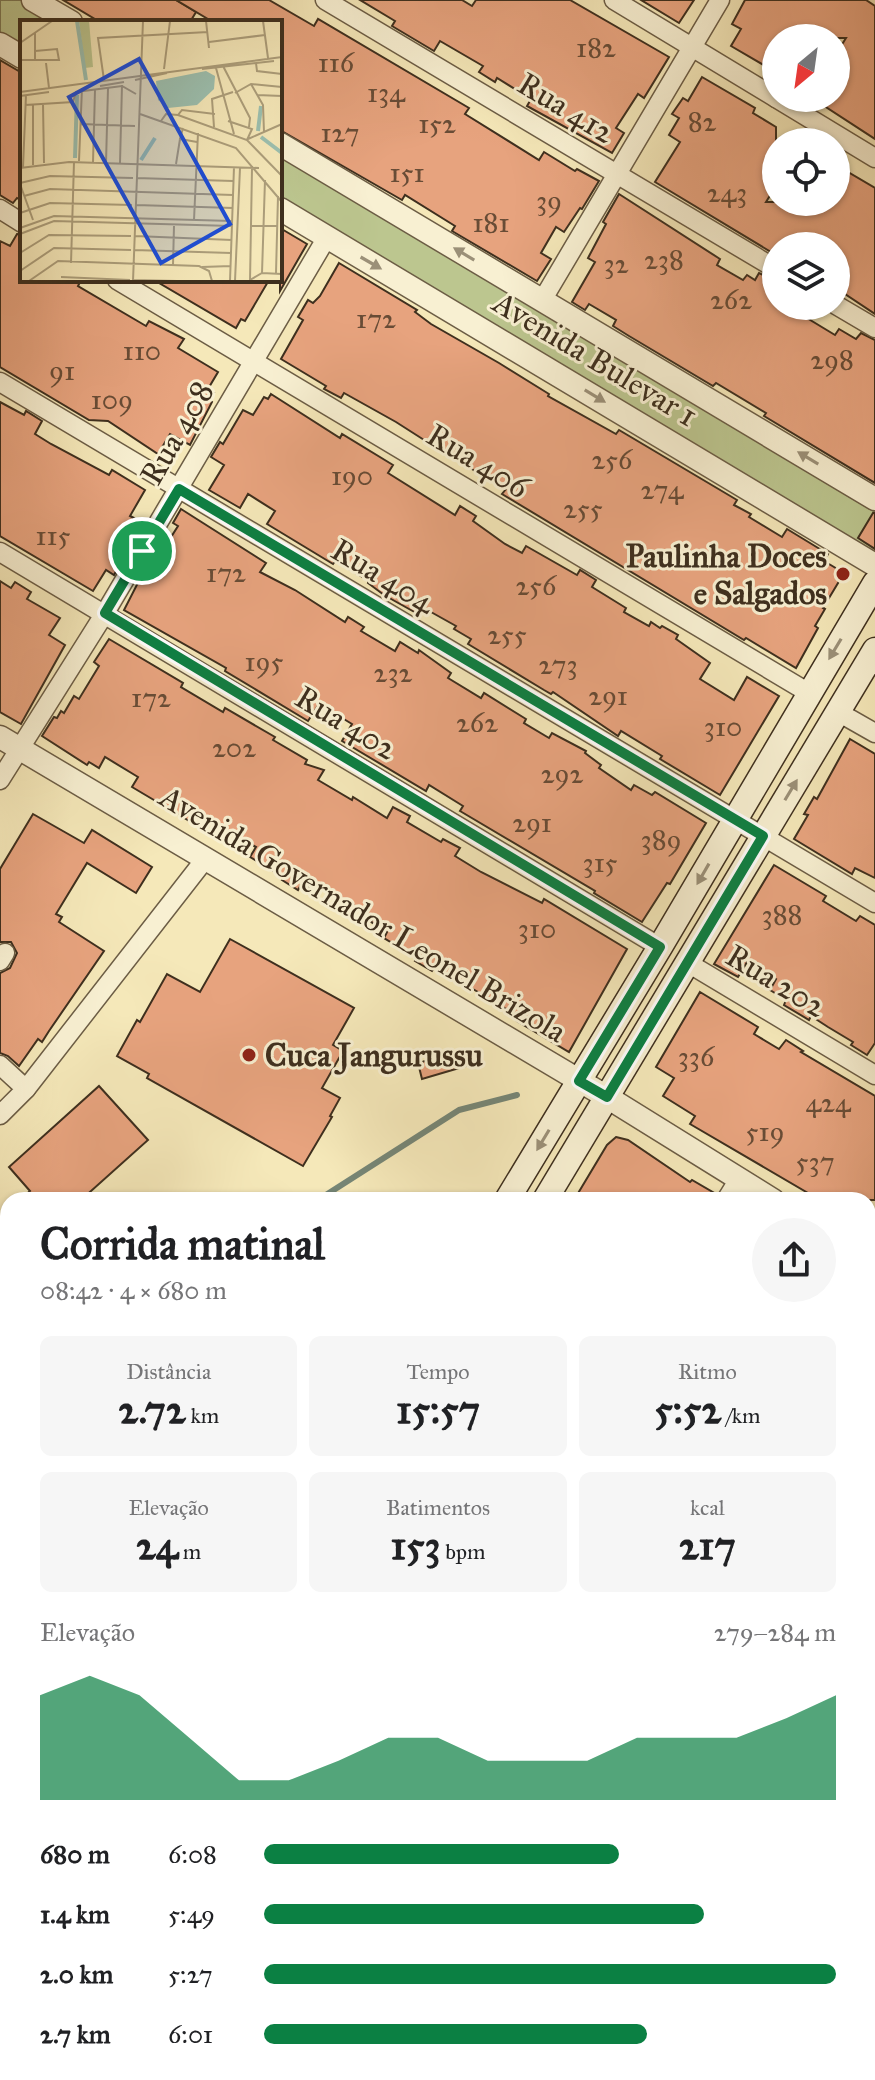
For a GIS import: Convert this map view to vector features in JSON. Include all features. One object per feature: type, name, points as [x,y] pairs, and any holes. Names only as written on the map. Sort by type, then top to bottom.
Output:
[{"type":"main road","points":[[512,1192],[875,583]]},
{"type":"main road","points":[[550,1192],[875,650]]},
{"type":"street","points":[[33,0],[68,20]]},
{"type":"street","name":"Rua 412","points":[[325,0],[762,260]]},
{"type":"street","points":[[614,0],[762,90]]},
{"type":"street","points":[[543,299],[720,0]]},
{"type":"street","points":[[0,44],[20,56]]},
{"type":"street","points":[[799,112],[875,158]]},
{"type":"street","name":"Avenida Bulevar 1","points":[[282,145],[875,499]]},
{"type":"street","points":[[0,209],[20,222]]},
{"type":"street","name":"Avenida Bulevar 1","points":[[282,210],[875,565]]},
{"type":"street","name":"Rua 408","points":[[0,780],[10,743],[105,613],[327,237]]},
{"type":"street","name":"Rua 406","points":[[120,282],[809,693]]},
{"type":"street","points":[[850,313],[875,328]]},
{"type":"street","name":"Rua 404","points":[[0,382],[875,903]]},
{"type":"street","name":"Rua 402","points":[[0,552],[660,947]]},
{"type":"street","points":[[838,712],[875,733]]},
{"type":"street","name":"Avenida Governador Leonel Brizola","points":[[10,743],[607,1097],[760,1192]]},
{"type":"street","points":[[0,1115],[26,1089],[206,858]]},
{"type":"street","name":"Rua 202","points":[[688,963],[875,1075]]},
{"type":"street","points":[[0,1065],[26,1089]]},
{"type":"street","points":[[731,1192],[739,1179]]},
{"type":"green space","points":[[0,0],[21,0],[55,20],[20,20],[20,48],[0,36]]},
{"type":"green space","points":[[282,156],[875,512],[873,554],[282,203]]},
{"type":"building","points":[[63,0],[176,0],[196,12],[191,20],[97,20]]},
{"type":"building","points":[[176,0],[269,0],[314,26],[318,19],[469,108],[465,114],[539,160],[544,152],[599,181],[564,232],[556,227],[541,253],[551,259],[537,281],[452,231],[455,226],[405,195],[402,200],[282,131],[282,20],[210,20]]},
{"type":"building","points":[[360,0],[462,0],[472,6],[476,0],[570,0],[669,57],[644,98],[638,94],[616,128],[624,133],[612,153],[527,106],[531,99],[497,78],[495,82],[479,72],[483,66],[440,41],[434,51],[392,26],[395,21]]},
{"type":"building","points":[[641,0],[694,0],[679,23]]},
{"type":"building","points":[[745,0],[866,0],[875,6],[875,139],[834,112],[850,112],[850,24],[762,24],[762,64],[731,46],[741,29],[732,24]]},
{"type":"building","points":[[0,60],[20,72],[20,200],[17,198],[13,203],[0,195]]},
{"type":"building","points":[[702,77],[755,108],[753,113],[776,127],[762,128],[762,216],[850,216],[850,173],[875,188],[875,314],[850,297],[850,232],[762,232],[762,247],[655,182],[680,142],[669,135],[679,118],[672,114],[683,98],[688,101]]},
{"type":"building","points":[[619,194],[720,259],[717,265],[743,280],[747,275],[755,280],[759,273],[762,274],[762,320],[810,320],[835,335],[839,329],[856,339],[861,333],[875,340],[875,483],[716,383],[713,386],[613,326],[616,320],[589,304],[585,310],[572,302],[595,262],[588,258],[606,224],[603,222]]},
{"type":"building","points":[[282,229],[307,244],[280,291],[282,282]]},
{"type":"building","points":[[17,234],[20,235],[20,282],[80,282],[78,286],[146,326],[149,321],[184,339],[178,348],[218,372],[208,389],[214,393],[212,402],[190,445],[170,434],[158,454],[108,421],[89,420],[0,367],[0,241],[10,246]]},
{"type":"building","points":[[339,263],[548,396],[616,434],[619,430],[737,500],[734,505],[782,537],[787,529],[828,554],[824,561],[844,573],[823,608],[815,626],[818,628],[796,668],[502,494],[506,489],[396,422],[344,393],[341,398],[324,389],[326,386],[281,359],[303,320],[298,317],[308,300],[313,303],[320,296]]},
{"type":"building","points":[[157,282],[268,282],[245,321],[241,319],[236,328]]},
{"type":"building","points":[[271,394],[340,438],[342,434],[393,465],[388,473],[455,515],[460,506],[476,516],[473,521],[505,544],[522,553],[526,546],[577,575],[580,570],[596,580],[592,587],[626,608],[624,612],[649,626],[651,622],[678,635],[676,639],[710,663],[700,679],[734,700],[747,677],[779,696],[720,795],[621,731],[618,736],[553,692],[551,694],[468,644],[471,639],[454,629],[456,626],[422,607],[418,614],[384,595],[369,581],[335,561],[333,564],[267,524],[275,511],[248,494],[240,508],[209,490],[224,465],[211,457],[220,442],[223,444],[243,410],[253,415],[264,397],[268,399]]},
{"type":"building","points":[[0,402],[24,415],[26,411],[42,421],[35,434],[51,444],[109,475],[112,470],[145,490],[124,534],[131,538],[120,555],[124,557],[114,575],[106,570],[93,591],[0,536]]},
{"type":"building","points":[[181,509],[266,563],[260,572],[345,622],[348,617],[364,627],[361,631],[395,651],[400,642],[418,653],[419,650],[451,673],[448,678],[481,698],[484,693],[526,719],[524,723],[549,738],[552,733],[586,751],[601,765],[599,768],[631,790],[634,785],[652,795],[655,792],[706,823],[670,884],[667,883],[642,922],[460,811],[463,806],[429,785],[426,791],[342,741],[352,724],[319,704],[308,721],[225,671],[226,668],[124,610],[145,569],[148,570],[159,556],[178,526],[173,523]]},
{"type":"building","points":[[875,513],[875,549],[858,538]]},
{"type":"building","points":[[0,581],[11,588],[15,582],[31,592],[27,599],[60,618],[49,635],[65,645],[21,724],[0,712]]},
{"type":"building","points":[[109,639],[183,683],[181,687],[223,712],[225,708],[275,737],[273,740],[307,760],[305,764],[324,770],[318,780],[387,818],[393,807],[410,816],[407,822],[441,842],[443,839],[460,848],[455,856],[481,872],[542,903],[544,899],[627,949],[569,1052],[517,1021],[519,1017],[478,992],[435,967],[432,971],[415,961],[417,958],[384,938],[387,932],[371,922],[374,918],[357,907],[316,886],[313,890],[302,883],[298,890],[282,880],[284,877],[250,857],[256,847],[196,815],[191,822],[132,787],[138,777],[105,757],[99,768],[89,762],[87,765],[42,736],[54,717],[57,718],[61,711],[64,713],[74,696],[79,699],[99,666],[94,662]]},
{"type":"building","points":[[850,739],[875,754],[875,878],[855,868],[852,874],[794,839],[808,815],[804,814],[814,797],[817,799]]},
{"type":"building","points":[[33,814],[84,843],[92,830],[152,867],[136,893],[87,863],[56,914],[62,917],[59,922],[104,951],[42,1042],[38,1039],[19,1066],[0,1053],[0,973],[10,968],[17,953],[11,942],[0,942],[0,869]]},
{"type":"building","points":[[774,865],[826,896],[823,901],[856,921],[860,916],[875,925],[875,1043],[867,1055],[851,1045],[853,1042],[811,1016],[809,1020],[784,1005],[786,1000],[770,990],[776,979],[747,962],[738,977],[714,964]]},
{"type":"building","name":"Cuca Jangurussu","points":[[230,939],[354,1008],[333,1045],[343,1051],[322,1088],[340,1098],[303,1166],[147,1078],[149,1074],[117,1056],[167,974],[200,992]]},
{"type":"building","points":[[700,992],[758,1027],[754,1034],[779,1049],[786,1040],[875,1096],[875,1192],[806,1192],[690,1124],[695,1116],[663,1096],[674,1078],[656,1067]]},
{"type":"building","points":[[462,1051],[466,1066],[422,1079],[418,1063]]},
{"type":"building","points":[[99,1086],[148,1140],[90,1192],[29,1192],[9,1167]]},
{"type":"building","points":[[616,1137],[628,1140],[690,1182],[692,1180],[713,1192],[579,1192],[607,1145]]},
{"type":"waterway","points":[[331,1192],[459,1110],[517,1095]]},
{"type":"place","name":"Paulinha Doces e Salgados","points":[[843,574]]},
{"type":"place","name":"Cuca Jangurussu","points":[[249,1055]]},
{"type":"route","points":[[179,489],[763,836],[607,1097],[579,1081],[660,947],[105,613],[142,551],[179,489]]}]
